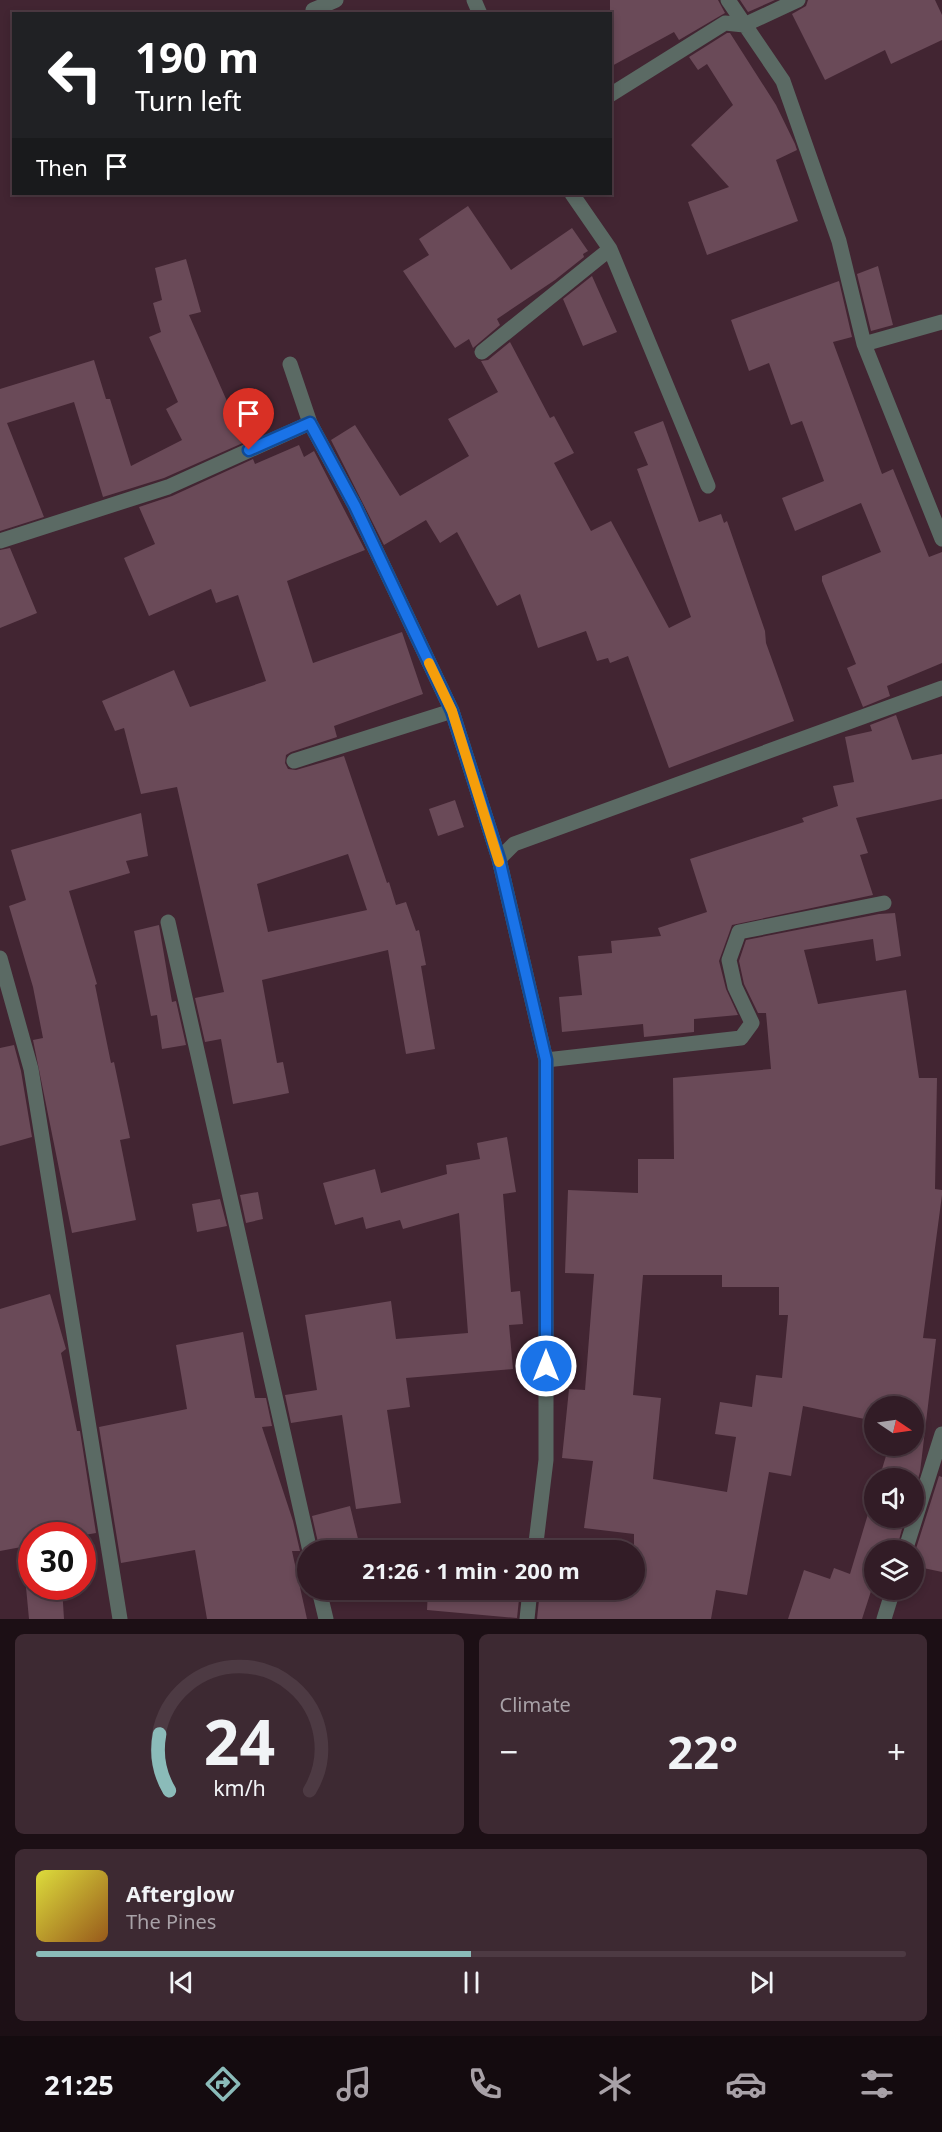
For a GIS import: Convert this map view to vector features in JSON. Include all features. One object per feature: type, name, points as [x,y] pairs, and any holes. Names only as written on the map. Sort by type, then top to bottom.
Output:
[{"type":"street","points":[[314,10],[336,0]]},
{"type":"street","points":[[728,0],[783,81],[839,241],[864,344],[942,539]]},
{"type":"street","points":[[612,94],[725,23],[744,25],[798,0]]},
{"type":"street","points":[[573,195],[610,249],[708,486]]},
{"type":"street","points":[[482,352],[610,249]]},
{"type":"street","points":[[864,344],[942,322]]},
{"type":"street","points":[[290,364],[310,423],[355,506],[452,711],[499,859],[546,1060],[546,1460],[536,1540]]},
{"type":"street","points":[[0,541],[168,487],[310,423]]},
{"type":"street","points":[[499,859],[514,844],[942,688]]},
{"type":"street","points":[[294,761],[452,711]]},
{"type":"street","points":[[546,1060],[741,1038],[753,1023],[735,987],[729,960],[739,932],[884,903]]},
{"type":"street","points":[[168,922],[308,1540]]},
{"type":"street","points":[[0,958],[31,1069],[120,1619]]},
{"type":"street","points":[[908,1540],[942,1434]]},
{"type":"street","points":[[321,1600],[326,1619]]},
{"type":"street","points":[[527,1619],[529,1600]]},
{"type":"street","points":[[884,1619],[890,1600]]},
{"type":"building","points":[[610,0],[718,0],[725,13],[679,40],[674,32],[612,66],[612,12],[610,12]]},
{"type":"building","points":[[740,0],[775,0],[748,12]]},
{"type":"building","points":[[808,0],[935,0],[942,15],[942,40],[891,64],[885,50],[825,80],[792,14],[806,6]]},
{"type":"building","points":[[730,33],[776,105],[795,144],[797,150],[776,160],[798,221],[707,255],[688,202],[729,187],[691,145],[733,105],[707,64],[698,70],[689,57]]},
{"type":"building","points":[[468,206],[511,270],[572,228],[588,251],[583,254],[584,257],[555,280],[497,319],[500,325],[473,348],[469,339],[455,348],[403,271],[429,255],[419,239]]},
{"type":"building","points":[[186,259],[201,312],[189,315],[245,442],[164,478],[103,497],[74,402],[7,423],[44,517],[0,531],[0,389],[94,360],[106,399],[110,399],[131,466],[182,440],[166,409],[178,402],[149,337],[161,332],[153,303],[162,300],[155,268]]},
{"type":"building","points":[[878,266],[893,325],[871,331],[857,274]]},
{"type":"building","points":[[592,276],[617,332],[583,346],[563,299]]},
{"type":"building","points":[[839,281],[852,337],[833,342],[882,474],[893,469],[929,557],[942,552],[942,663],[887,686],[890,696],[863,707],[847,668],[856,664],[822,581],[822,576],[881,552],[861,503],[795,531],[782,498],[824,481],[802,421],[791,425],[769,363],[749,371],[731,320]]},
{"type":"building","points":[[510,342],[550,418],[554,416],[574,453],[554,463],[591,531],[611,521],[669,628],[691,617],[637,469],[648,465],[634,432],[663,421],[699,522],[721,514],[724,523],[727,521],[794,721],[669,768],[628,656],[610,663],[608,658],[597,661],[586,631],[538,648],[520,594],[497,606],[457,532],[440,543],[426,520],[384,545],[331,440],[355,425],[400,496],[469,456],[448,419],[498,392],[481,361],[488,360]]},
{"type":"building","points":[[299,445],[304,457],[314,451],[365,550],[287,581],[313,663],[402,632],[423,694],[334,726],[337,737],[291,752],[286,755],[285,763],[288,769],[296,770],[344,756],[396,905],[406,902],[416,931],[419,930],[426,965],[421,966],[435,1049],[406,1054],[388,950],[262,980],[277,1063],[283,1062],[289,1093],[233,1104],[221,1039],[205,1042],[195,998],[224,992],[177,787],[141,794],[124,728],[115,731],[102,701],[174,670],[190,707],[266,681],[238,595],[216,603],[211,589],[149,616],[124,558],[155,544],[139,507],[172,496],[253,459],[255,464]],"holes":[[[348,854],[367,910],[268,932],[257,884]]]},
{"type":"building","points":[[10,548],[37,613],[0,628],[0,550]]},
{"type":"building","points":[[896,715],[912,760],[942,754],[942,799],[856,818],[868,853],[860,855],[873,895],[732,925],[719,961],[726,989],[738,1015],[694,1019],[694,1032],[644,1037],[643,1024],[562,1032],[559,997],[582,995],[578,956],[612,953],[611,941],[661,936],[658,928],[707,912],[690,859],[804,822],[802,818],[838,806],[833,786],[854,782],[845,737],[872,731],[870,725]]},
{"type":"building","points":[[455,800],[464,827],[438,836],[429,809]]},
{"type":"building","points":[[141,813],[148,856],[126,861],[130,873],[69,891],[97,984],[95,985],[111,1063],[114,1062],[130,1138],[120,1140],[136,1220],[72,1233],[33,1040],[43,1038],[33,987],[9,906],[26,900],[11,850]]},
{"type":"building","points":[[895,913],[901,956],[876,961],[873,939],[804,950],[818,1004],[906,990],[919,1078],[937,1078],[935,1189],[942,1190],[942,1195],[923,1338],[936,1339],[924,1439],[924,1396],[864,1396],[864,1419],[803,1406],[791,1476],[769,1472],[747,1595],[716,1590],[711,1619],[537,1619],[539,1600],[645,1600],[645,1540],[634,1540],[634,1534],[584,1528],[593,1461],[562,1458],[569,1389],[585,1390],[594,1274],[565,1273],[568,1190],[638,1193],[638,1159],[674,1159],[673,1078],[771,1069],[766,1013],[758,1013],[744,984],[739,961],[746,940],[879,914]],"holes":[[[643,1275],[722,1275],[722,1287],[779,1287],[779,1315],[788,1315],[782,1378],[756,1375],[752,1407],[720,1402],[715,1434],[736,1437],[727,1492],[653,1479],[661,1398],[633,1395]]]},
{"type":"building","points":[[159,925],[172,1002],[176,1001],[186,1045],[162,1049],[157,1015],[151,1016],[134,931]]},
{"type":"building","points":[[14,1045],[21,1071],[32,1137],[0,1146],[0,1048]]},
{"type":"building","points":[[507,1137],[516,1192],[503,1194],[511,1292],[520,1291],[523,1324],[509,1325],[513,1369],[406,1378],[410,1407],[387,1410],[401,1503],[356,1509],[342,1415],[291,1423],[285,1395],[317,1390],[305,1315],[391,1301],[396,1339],[468,1333],[459,1213],[403,1229],[400,1220],[366,1229],[363,1217],[335,1225],[323,1183],[375,1169],[381,1193],[447,1174],[446,1165],[480,1159],[477,1143]]},
{"type":"building","points":[[258,1192],[263,1219],[246,1223],[240,1195]]},
{"type":"building","points":[[220,1199],[227,1226],[197,1232],[192,1204]]},
{"type":"building","points":[[50,1294],[66,1349],[61,1353],[77,1431],[80,1431],[94,1522],[18,1522],[18,1548],[0,1551],[0,1309]]},
{"type":"building","points":[[243,1332],[255,1398],[266,1398],[272,1426],[262,1427],[293,1521],[297,1540],[297,1551],[292,1551],[297,1574],[297,1600],[303,1600],[307,1619],[207,1619],[195,1550],[121,1563],[99,1427],[187,1409],[176,1345]]},
{"type":"building","points":[[886,1456],[922,1456],[920,1468],[882,1468]]},
{"type":"building","points":[[939,1476],[942,1477],[942,1572],[924,1568],[924,1540],[919,1540]]},
{"type":"building","points":[[350,1506],[358,1540],[317,1540],[312,1516]]},
{"type":"building","points":[[864,1527],[902,1528],[899,1540],[864,1540],[864,1600],[868,1600],[862,1619],[788,1619],[804,1570],[830,1579],[834,1568],[850,1574]]},
{"type":"building","points":[[27,1600],[63,1600],[64,1619],[29,1619]]},
{"type":"building","points":[[428,1600],[519,1600],[517,1618],[427,1610]]},
{"type":"slow traffic","points":[[429,663],[452,711],[499,862]]},
{"type":"route","points":[[249,450],[310,423],[355,506],[452,711],[499,859],[546,1060],[546,1366]]}]
